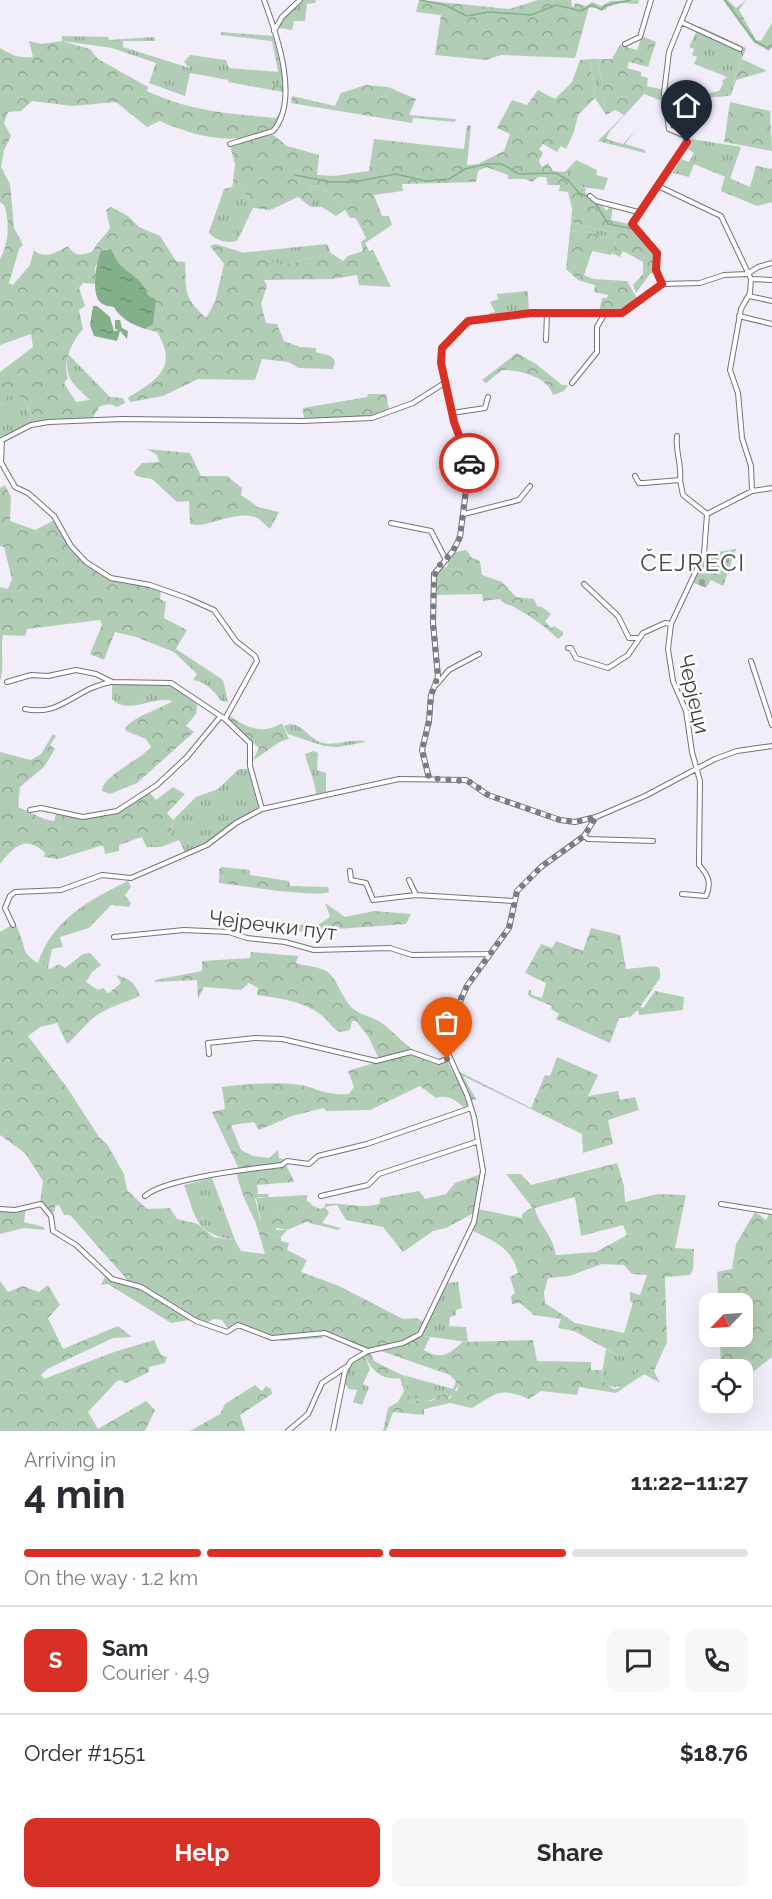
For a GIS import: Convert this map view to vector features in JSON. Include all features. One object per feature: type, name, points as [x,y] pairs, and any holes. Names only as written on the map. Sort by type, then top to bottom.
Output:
[{"type":"street","points":[[230,144],[273,131],[284,114],[286,89],[274,32],[264,0]]},
{"type":"street","points":[[274,32],[282,17],[300,0]]},
{"type":"street","points":[[625,44],[640,37],[651,0]]},
{"type":"street","points":[[662,284],[656,270],[657,253],[633,226],[638,212],[687,142],[685,136],[669,131],[664,93],[669,52],[690,0]]},
{"type":"street","points":[[681,22],[740,49]]},
{"type":"street","points":[[658,186],[721,216],[747,274],[752,279],[772,280]]},
{"type":"street","points":[[590,196],[597,201],[638,212]]},
{"type":"street","points":[[429,778],[422,750],[429,721],[432,691],[438,674],[433,623],[434,578],[437,568],[446,560],[460,537],[468,461],[452,413],[441,363],[441,350],[466,322],[513,314],[626,312],[662,284],[700,283],[724,275],[747,274],[758,267],[772,263]]},
{"type":"street","points":[[752,279],[748,296],[739,316],[730,370],[730,377],[738,393],[742,438],[751,466],[752,491]]},
{"type":"street","points":[[748,296],[772,301]]},
{"type":"street","points":[[546,340],[547,313]]},
{"type":"street","points":[[572,383],[597,352],[597,327],[606,313]]},
{"type":"street","points":[[739,316],[772,324]]},
{"type":"street","points":[[30,810],[41,808],[83,817],[117,811],[164,778],[223,718],[255,665],[255,656],[236,641],[214,610],[187,597],[150,585],[111,578],[86,562],[71,546],[54,516],[28,493],[15,487],[1,464],[1,443],[31,425],[49,422],[122,418],[303,422],[372,418],[400,409],[446,382]]},
{"type":"street","points":[[452,413],[485,408],[488,397]]},
{"type":"street","points":[[677,436],[676,449],[682,466],[680,480],[684,495],[707,514],[752,491],[772,488]]},
{"type":"street","points":[[635,476],[639,483],[680,480]]},
{"type":"street","points":[[464,514],[519,500],[530,486]]},
{"type":"street","name":"Черјеци","points":[[682,894],[706,896],[709,888],[706,872],[699,865],[701,789],[686,711],[669,666],[671,624],[704,554],[707,514]]},
{"type":"street","points":[[391,523],[431,531],[446,560]]},
{"type":"street","points":[[584,584],[618,616],[629,638],[637,638]]},
{"type":"street","points":[[567,648],[571,648],[576,658],[608,668],[628,655],[637,638],[660,624],[671,624]]},
{"type":"street","points":[[432,691],[449,670],[479,654]]},
{"type":"street","points":[[751,661],[772,725]]},
{"type":"street","points":[[7,682],[31,675],[48,676],[76,670],[96,674],[112,682]]},
{"type":"street","points":[[25,709],[52,711],[86,689],[112,682],[171,683],[223,718],[250,743],[249,760],[262,809]]},
{"type":"street","points":[[13,925],[5,908],[11,894],[61,890],[102,875],[131,878],[207,845],[236,823],[262,809],[394,780],[429,778],[471,782],[488,795],[560,820],[575,822],[596,817],[633,802],[737,751],[772,746]]},
{"type":"street","points":[[288,1431],[308,1414],[322,1383],[347,1367],[357,1355],[410,1341],[420,1334],[427,1322],[477,1214],[483,1161],[476,1142],[471,1108],[449,1057],[446,1040],[448,1025],[467,986],[509,928],[513,901],[520,888],[534,874],[584,836],[596,817]]},
{"type":"street","points":[[584,836],[588,839],[653,841]]},
{"type":"street","points":[[350,871],[351,880],[366,883],[373,900],[416,895],[513,901]]},
{"type":"street","points":[[409,880],[416,895]]},
{"type":"street","name":"Чејречки пут","points":[[114,938],[184,930],[229,932],[247,938],[285,942],[314,950],[390,948],[412,955],[490,954]]},
{"type":"street","points":[[209,1054],[208,1043],[267,1038],[301,1042],[376,1061],[411,1052],[439,1062],[449,1057]]},
{"type":"street","points":[[145,1196],[156,1188],[230,1171],[282,1166],[287,1161],[309,1164],[318,1156],[367,1144],[471,1108]]},
{"type":"street","points":[[321,1196],[368,1185],[378,1174],[476,1142]]},
{"type":"street","points":[[0,1209],[15,1210],[41,1204],[51,1216],[53,1231],[69,1239],[112,1279],[141,1287],[196,1321],[221,1331],[227,1332],[238,1325],[272,1338],[325,1334],[368,1351]]},
{"type":"street","points":[[721,1204],[772,1212]]},
{"type":"street","points":[[333,1431],[347,1367]]},
{"type":"green space","points":[[299,0],[316,0],[315,3],[307,4],[305,21],[294,21],[292,30],[274,27]]},
{"type":"green space","points":[[419,0],[509,9],[538,0],[571,0],[573,9],[575,3],[586,6],[592,2],[602,6],[610,1],[639,0],[638,4],[621,3],[607,7],[606,10],[589,7],[575,58],[501,55],[486,60],[435,55],[441,15],[416,12]]},
{"type":"green space","points":[[723,0],[728,0],[736,8],[746,0],[739,10],[756,40],[761,41],[772,23],[772,47],[769,51],[754,43]]},
{"type":"green space","points":[[699,26],[746,48],[728,96],[702,98],[701,92],[692,92],[693,89],[699,91],[701,86],[705,87],[709,93],[719,91],[723,84],[722,81],[727,77],[694,64],[697,57],[692,55],[694,49],[689,47]]},
{"type":"green space","points":[[221,32],[273,36],[282,73],[285,99],[283,111],[278,122],[270,131],[256,136],[228,139],[201,135],[160,121],[147,127],[116,102],[73,106],[32,101],[21,111],[8,112],[4,123],[11,136],[4,150],[1,167],[10,184],[14,228],[23,245],[19,249],[9,283],[13,285],[30,265],[34,250],[47,255],[68,246],[73,252],[79,254],[93,251],[110,228],[106,210],[111,207],[128,216],[139,227],[160,236],[176,261],[185,262],[187,293],[193,304],[206,318],[215,302],[224,264],[210,246],[216,244],[282,265],[331,253],[343,261],[348,256],[363,251],[361,242],[366,238],[352,214],[319,186],[308,187],[313,198],[311,207],[298,197],[270,210],[253,208],[241,185],[233,182],[235,164],[230,146],[272,134],[287,146],[319,155],[317,175],[334,176],[369,171],[374,139],[464,149],[467,125],[471,126],[467,165],[478,164],[504,151],[510,134],[497,128],[512,100],[527,105],[538,90],[555,99],[572,82],[580,60],[590,59],[595,98],[578,115],[574,132],[566,149],[561,146],[557,152],[543,144],[539,149],[543,153],[539,161],[542,167],[548,163],[553,171],[565,172],[568,176],[576,177],[577,186],[586,188],[585,193],[593,197],[607,211],[610,205],[613,206],[611,220],[633,225],[656,250],[657,271],[650,274],[636,293],[633,285],[643,274],[643,262],[614,246],[616,242],[609,239],[611,233],[571,222],[572,209],[568,192],[559,191],[560,185],[548,185],[546,177],[538,177],[532,182],[525,179],[508,179],[508,175],[486,167],[478,171],[476,182],[402,184],[403,191],[374,195],[382,216],[389,216],[392,225],[365,243],[369,251],[373,250],[391,287],[359,285],[357,275],[332,279],[264,280],[267,286],[261,304],[266,323],[277,324],[284,341],[300,347],[316,348],[316,352],[331,356],[335,362],[333,369],[299,368],[288,362],[262,359],[255,380],[198,379],[163,396],[130,402],[128,398],[161,372],[166,355],[157,332],[145,329],[149,327],[156,299],[148,295],[139,281],[118,262],[111,249],[106,249],[95,267],[96,284],[83,283],[79,288],[85,306],[79,310],[83,329],[69,352],[66,365],[68,378],[64,383],[76,402],[110,397],[123,398],[125,403],[117,407],[110,404],[100,406],[92,419],[42,421],[30,424],[28,407],[14,388],[0,406],[0,372],[33,347],[31,334],[0,345],[0,259],[7,239],[8,225],[4,205],[0,202],[0,48],[15,56],[33,57],[29,41],[41,44],[62,41],[90,49],[98,59],[148,87],[147,91],[163,98],[210,110],[276,118],[282,109],[283,92],[228,82],[229,77],[281,86],[272,41],[221,35]]},
{"type":"green space","points":[[62,36],[108,37],[109,40],[154,37],[155,41],[123,41],[123,47],[190,68],[184,62],[190,55],[226,60],[229,68],[279,72],[281,86],[190,73],[185,96],[149,83],[156,63],[112,48],[62,41]]},
{"type":"green space","points":[[642,36],[656,42],[648,67],[629,62],[627,68],[641,72],[641,76],[648,78],[647,86],[665,90],[667,103],[644,94],[610,131],[606,139],[623,144],[636,130],[625,144],[645,150],[645,153],[598,141],[624,115],[615,110],[606,115],[598,59],[612,59],[620,45],[637,50]]},
{"type":"green space","points":[[590,59],[598,59],[606,115],[595,98]]},
{"type":"green space","points":[[742,59],[767,71],[736,80],[731,95],[728,96]]},
{"type":"green space","points":[[366,85],[388,87],[416,99],[409,115],[456,119],[455,122],[413,118],[412,123],[291,103],[292,96],[335,106],[341,93]]},
{"type":"green space","points":[[730,102],[770,111],[772,151],[724,142]]},
{"type":"green space","points":[[692,139],[741,147],[730,179],[694,164],[689,177],[673,173],[681,159],[689,162],[694,153],[686,148]]},
{"type":"green space","points":[[576,160],[597,170],[596,175],[608,178],[604,190],[576,186],[565,172]]},
{"type":"green space","points":[[756,166],[772,169],[772,202],[757,206],[721,191],[725,176],[750,187]]},
{"type":"green space","points":[[233,182],[241,184],[253,208],[237,241],[225,242],[209,232],[224,189],[232,187]]},
{"type":"green space","points":[[319,186],[358,218],[350,218],[345,210],[336,216],[322,207],[311,207],[313,198],[308,187]]},
{"type":"green space","points":[[571,222],[611,233],[616,242],[614,246],[623,251],[620,257],[612,253],[611,255],[592,251],[597,234],[570,231]]},
{"type":"green space","points":[[570,231],[598,234],[584,275],[593,279],[627,281],[638,300],[620,312],[599,311],[602,298],[607,298],[608,295],[594,292],[595,285],[578,280],[566,269]]},
{"type":"green space","points":[[327,244],[331,253],[282,265],[240,253]]},
{"type":"green space","points":[[528,291],[529,312],[489,317],[489,313],[495,312],[490,302],[498,299],[497,294]]},
{"type":"green space","points":[[517,353],[536,364],[562,385],[568,385],[564,391],[553,395],[550,388],[539,379],[516,371],[502,370],[486,383],[482,380]]},
{"type":"green space","points":[[68,354],[110,397],[91,401],[80,390],[69,376]]},
{"type":"green space","points":[[14,387],[28,407],[30,424],[0,437],[0,406]]},
{"type":"green space","points":[[368,394],[386,394],[389,410],[372,417],[304,420],[303,408],[367,397]]},
{"type":"green space","points":[[147,449],[190,453],[201,476],[227,476],[242,488],[241,495],[258,507],[279,512],[270,529],[259,519],[251,516],[232,517],[205,524],[190,524],[189,501],[177,502],[152,479],[136,476],[134,472],[142,463],[159,462],[157,455]]},
{"type":"green space","points":[[5,485],[11,497],[10,521],[35,530],[55,520],[70,549],[90,568],[112,578],[161,590],[160,599],[166,602],[164,618],[187,630],[174,652],[136,637],[115,632],[104,660],[90,654],[102,625],[100,620],[27,629],[25,636],[3,635],[0,681],[0,587],[8,589],[12,579],[4,547],[0,546],[0,488]]},
{"type":"green space","points":[[736,549],[723,586],[711,580],[706,588],[692,582],[705,554]]},
{"type":"green space","points":[[466,550],[472,558],[480,561],[482,575],[502,582],[516,597],[534,599],[537,606],[551,614],[545,621],[551,628],[554,626],[563,632],[563,635],[558,639],[532,618],[500,599],[483,601],[482,594],[436,595],[436,577],[440,567],[447,567],[448,561],[456,552]]},
{"type":"green space","points":[[176,649],[223,680],[228,702],[221,701],[209,687],[193,680],[197,674],[174,652]]},
{"type":"green space","points":[[112,684],[170,684],[183,692],[173,701],[165,700],[125,706],[112,699]]},
{"type":"green space","points":[[185,689],[198,699],[196,714],[186,726],[194,732],[137,783],[110,794],[102,791],[108,780],[151,747],[146,739],[126,731],[125,728],[139,717],[172,701]]},
{"type":"green space","points":[[229,715],[248,726],[261,729],[275,727],[282,723],[289,739],[280,742],[253,760],[259,748],[226,720]]},
{"type":"green space","points":[[290,724],[299,727],[323,743],[357,740],[366,742],[338,747],[324,746],[288,734],[284,726]]},
{"type":"green space","points":[[53,734],[56,736],[50,745],[55,749],[44,767],[20,787],[18,807],[54,821],[56,814],[95,817],[115,812],[149,792],[156,800],[173,787],[185,794],[167,813],[173,820],[170,835],[152,842],[144,842],[142,837],[119,845],[119,851],[105,854],[103,845],[58,859],[44,857],[45,853],[32,844],[20,845],[10,852],[0,864],[0,752],[31,760],[41,754]]},
{"type":"green space","points":[[313,751],[318,753],[317,770],[326,773],[326,792],[316,794],[305,754]]},
{"type":"green space","points":[[239,769],[248,769],[259,809],[212,840],[185,852],[179,840],[161,847],[147,847],[144,842],[154,842],[172,828],[173,820],[196,797],[218,789]]},
{"type":"green space","points":[[222,867],[250,870],[250,875],[289,881],[290,886],[328,887],[329,892],[295,892],[219,883],[219,869]]},
{"type":"green space","points":[[128,881],[131,887],[125,895],[131,903],[129,907],[111,905],[89,928],[60,937],[63,947],[52,949],[48,968],[38,963],[44,948],[62,923],[86,904]]},
{"type":"green space","points":[[325,903],[345,917],[374,911],[411,914],[406,924],[294,932],[293,929],[280,928],[281,924],[318,925],[330,917]]},
{"type":"green space","points":[[15,923],[25,951],[39,964],[50,969],[59,964],[65,968],[83,954],[90,953],[101,965],[92,972],[86,982],[98,990],[104,988],[108,994],[121,983],[116,975],[134,984],[138,991],[140,996],[97,1015],[67,1044],[57,1023],[40,1027],[28,1036],[68,1089],[99,1137],[107,1144],[124,1174],[127,1190],[147,1209],[170,1208],[177,1219],[198,1224],[213,1237],[235,1240],[241,1251],[265,1254],[258,1230],[281,1237],[281,1241],[289,1243],[287,1250],[307,1260],[301,1272],[339,1286],[403,1319],[417,1318],[424,1322],[414,1334],[391,1346],[374,1349],[334,1333],[322,1331],[322,1338],[282,1341],[244,1325],[235,1324],[228,1329],[222,1320],[214,1319],[202,1325],[190,1320],[171,1323],[108,1284],[101,1285],[106,1275],[115,1282],[130,1285],[130,1283],[70,1215],[64,1215],[59,1205],[55,1206],[55,1211],[49,1215],[40,1205],[43,1181],[25,1153],[0,1135],[0,932]]},
{"type":"green space","points":[[591,928],[620,935],[626,969],[655,966],[660,969],[660,978],[640,1007],[643,1008],[655,991],[684,997],[683,1010],[639,1015],[638,1010],[630,1017],[619,1018],[610,1043],[556,1019],[559,1014],[551,1009],[552,1006],[530,997],[528,994],[530,989],[532,995],[542,998],[546,983],[525,973],[541,944],[552,948],[556,941],[583,951]]},
{"type":"green space","points":[[251,952],[298,956],[296,963],[328,972],[354,1010],[380,1022],[418,1054],[436,1060],[446,1059],[461,1087],[468,1107],[464,1108],[448,1097],[436,1098],[420,1086],[370,1110],[327,1111],[323,1108],[292,1116],[259,1130],[254,1122],[231,1125],[241,1150],[253,1156],[269,1158],[278,1150],[279,1158],[284,1159],[294,1182],[257,1185],[258,1194],[268,1194],[269,1198],[255,1199],[261,1223],[255,1221],[247,1203],[236,1171],[239,1169],[212,1112],[225,1109],[222,1087],[280,1083],[330,1093],[349,1094],[354,1087],[348,1071],[380,1061],[368,1036],[356,1021],[352,1021],[350,1030],[340,1032],[323,1016],[306,1006],[257,995],[258,988],[249,983],[241,990],[204,987],[198,999],[197,980],[155,982],[155,980],[202,971],[202,961],[250,958]]},
{"type":"green space","points":[[557,1057],[598,1075],[588,1096],[618,1091],[620,1100],[635,1097],[639,1110],[608,1120],[613,1144],[583,1153],[582,1134],[463,1076],[476,1099],[469,1102],[454,1069],[531,1108],[545,1075],[550,1076]]},
{"type":"green space","points":[[617,1163],[624,1186],[625,1202],[658,1194],[686,1195],[675,1248],[694,1249],[693,1270],[690,1275],[665,1277],[667,1342],[654,1371],[660,1383],[644,1374],[616,1393],[579,1387],[577,1395],[541,1391],[529,1399],[511,1393],[499,1393],[472,1408],[450,1403],[424,1409],[424,1415],[393,1412],[386,1431],[383,1431],[388,1408],[398,1402],[404,1391],[400,1378],[388,1378],[378,1373],[364,1354],[370,1352],[374,1361],[408,1378],[405,1385],[410,1392],[408,1401],[419,1404],[418,1398],[415,1398],[415,1391],[419,1390],[427,1394],[421,1396],[426,1402],[434,1400],[437,1394],[441,1396],[445,1393],[448,1399],[451,1398],[452,1390],[457,1391],[459,1385],[450,1375],[381,1351],[413,1340],[426,1325],[429,1326],[424,1336],[430,1337],[424,1350],[435,1355],[449,1353],[462,1342],[533,1340],[537,1361],[591,1362],[591,1370],[602,1370],[601,1380],[613,1389],[619,1388],[640,1370],[651,1371],[648,1362],[618,1355],[574,1331],[558,1328],[561,1319],[534,1315],[520,1303],[512,1304],[511,1296],[515,1293],[510,1277],[518,1273],[515,1264],[500,1246],[471,1230],[478,1209],[522,1218],[522,1214],[532,1207],[506,1174],[521,1174],[531,1185]],"holes":[[[575,1197],[581,1236],[623,1225],[627,1235],[596,1252],[556,1255],[535,1208]],[[602,1264],[624,1265],[632,1274],[647,1275],[640,1295],[630,1292],[630,1301],[633,1303],[624,1333],[575,1323],[545,1303],[544,1293],[548,1278],[569,1276]]]},
{"type":"green space","points":[[481,1174],[476,1212],[446,1228],[433,1231],[403,1252],[383,1227],[346,1220],[337,1205],[325,1207],[325,1204],[375,1205],[380,1203],[380,1198],[419,1191],[425,1199],[446,1194],[455,1183]]},
{"type":"green space","points":[[212,1178],[235,1240],[212,1234],[205,1229],[199,1223],[192,1208],[184,1185]]},
{"type":"green space","points":[[307,1195],[307,1201],[312,1204],[284,1205],[277,1211],[276,1230],[287,1230],[281,1237],[258,1230],[255,1221],[261,1222],[256,1198]]},
{"type":"green space","points":[[284,1201],[303,1201],[320,1209],[325,1207],[329,1213],[322,1223],[341,1228],[338,1230],[306,1222],[287,1230],[267,1226]]},
{"type":"green space","points":[[26,1208],[24,1222],[44,1227],[44,1230],[24,1228],[0,1234],[0,1211]]},
{"type":"green space","points":[[755,1212],[766,1220],[769,1214],[772,1215],[772,1357],[753,1372],[753,1359],[721,1359],[720,1347],[753,1347],[753,1293],[718,1293],[717,1272],[732,1269],[736,1244]]},
{"type":"green space","points":[[0,1281],[8,1292],[23,1286],[39,1292],[48,1285],[60,1305],[48,1318],[63,1349],[118,1326],[132,1337],[113,1338],[47,1369],[41,1375],[44,1379],[111,1353],[154,1340],[161,1355],[167,1357],[165,1363],[149,1367],[149,1372],[126,1383],[120,1380],[116,1382],[88,1412],[98,1429],[146,1401],[155,1410],[145,1431],[0,1431]]},
{"type":"green space","points":[[458,1282],[462,1308],[456,1310],[456,1315],[450,1317],[449,1326],[466,1327],[468,1342],[424,1336],[429,1326],[426,1325],[446,1283]]},
{"type":"green space","points":[[606,1349],[618,1355],[648,1361],[651,1371],[619,1387],[607,1385],[601,1380]]},
{"type":"green space","points":[[364,1354],[370,1369],[363,1384],[369,1387],[362,1405],[353,1402],[357,1390],[349,1389],[344,1382],[349,1367]]},
{"type":"green space","points":[[403,1375],[453,1389],[456,1381],[459,1385],[447,1400],[441,1396],[426,1402],[420,1396],[425,1394],[415,1392],[420,1404],[408,1401],[405,1385],[408,1378]]},
{"type":"green space","points":[[255,1385],[262,1391],[266,1386],[271,1389],[272,1394],[240,1415],[245,1431],[190,1431],[220,1414],[225,1404]]},
{"type":"water","points":[[111,249],[122,267],[139,280],[148,295],[156,299],[153,324],[145,329],[127,321],[114,307],[103,304],[97,298],[95,277],[99,256],[101,251]]},
{"type":"water","points":[[93,306],[97,306],[110,317],[114,331],[119,330],[115,329],[115,320],[120,320],[122,328],[128,331],[127,339],[120,331],[117,341],[94,336],[90,325]]},
{"type":"waterway","points":[[420,0],[445,5],[467,16],[489,12],[531,15],[556,5],[581,11],[592,5],[602,10],[606,5],[631,0]]},
{"type":"waterway","points":[[725,0],[755,41],[768,48],[772,45]]},
{"type":"waterway","points":[[295,175],[330,182],[353,182],[396,174],[426,181],[449,179],[465,169],[486,164],[502,164],[519,174],[556,173],[568,180],[579,193],[590,198]]},
{"type":"waterway","points":[[594,201],[608,224],[633,229],[655,256]]},
{"type":"way so far","points":[[447,1059],[449,1057],[446,1044],[448,1025],[467,986],[509,928],[517,891],[541,867],[584,836],[596,817],[567,822],[488,795],[465,780],[429,778],[422,750],[429,721],[431,695],[438,677],[432,615],[434,578],[437,568],[449,558],[460,537],[469,463]]},
{"type":"district","name":"ČEJRECI","points":[[693,562]]},
{"type":"route","points":[[469,463],[454,422],[442,370],[440,353],[443,346],[468,321],[531,313],[622,313],[662,284],[656,270],[657,253],[632,224],[638,212],[683,152],[687,142]]}]
